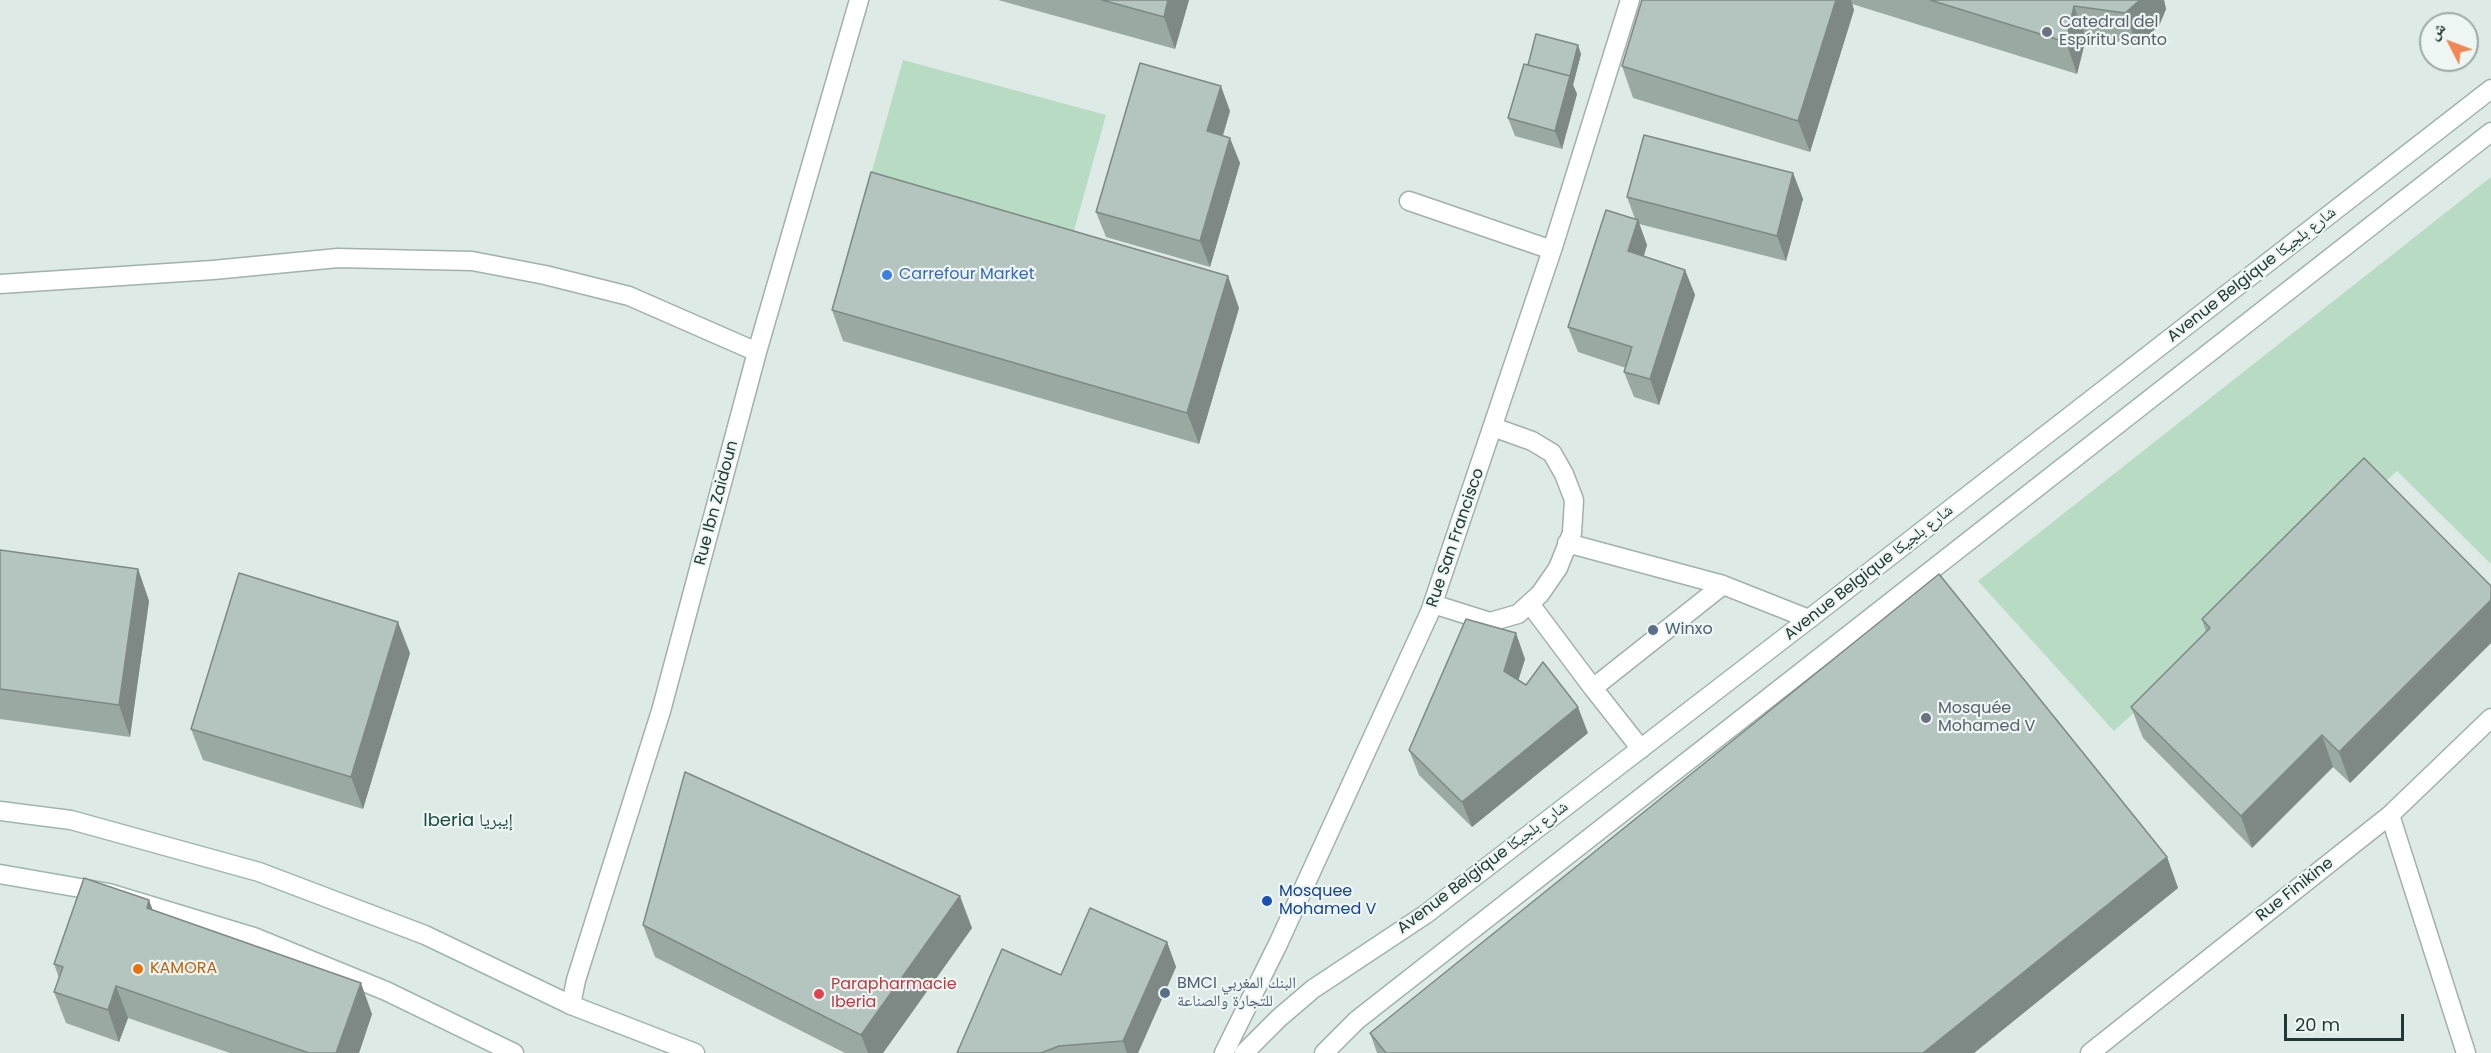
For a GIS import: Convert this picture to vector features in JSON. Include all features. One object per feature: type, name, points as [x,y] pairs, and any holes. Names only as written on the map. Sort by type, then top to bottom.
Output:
[{"type":"main road","name":"Rue Ibn Zaidoun","points":[[571,1005],[576,980],[661,711],[757,351],[859,0]]},
{"type":"main road","name":"Rue San Francisco","points":[[1224,1053],[1278,944],[1433,604],[1552,250],[1630,0]]},
{"type":"main road","name":"Avenue Belgique شارع بلجيكا","points":[[1244,1053],[1279,1018],[1313,989],[1426,914],[1809,620],[2491,89]]},
{"type":"main road","points":[[1324,1053],[1357,1020],[2491,132]]},
{"type":"main road","points":[[1409,201],[1552,250]]},
{"type":"main road","points":[[0,284],[213,270],[338,258],[472,261],[545,274],[629,296],[757,351]]},
{"type":"main road","points":[[1433,604],[1490,622],[1518,614],[1540,594],[1558,568],[1572,533],[1574,500],[1564,474],[1552,453],[1533,441],[1493,427]]},
{"type":"main road","points":[[1568,543],[1723,585],[1809,620]]},
{"type":"main road","points":[[1593,688],[1723,585]]},
{"type":"main road","points":[[1530,604],[1641,749]]},
{"type":"main road","name":"Rue Finikine","points":[[2090,1053],[2390,815],[2491,717]]},
{"type":"main road","points":[[0,811],[71,820],[260,872],[425,935],[571,1005],[695,1053]]},
{"type":"main road","points":[[2390,815],[2466,1053]]},
{"type":"main road","points":[[0,874],[109,893],[254,937],[386,991],[514,1053]]},
{"type":"green space","points":[[903,60],[1106,115],[1070,245],[867,189]]},
{"type":"green space","points":[[2491,177],[2491,564],[2397,471],[2114,731],[1978,581]]},
{"type":"building","points":[[1102,0],[1168,0],[1164,17]]},
{"type":"building","points":[[1642,0],[1836,0],[1798,121],[1622,66]]},
{"type":"building","points":[[1930,0],[2140,0],[2125,13],[2074,6],[2066,42]]},
{"type":"building","points":[[1536,34],[1578,45],[1570,76],[1528,65]]},
{"type":"building","points":[[1140,63],[1221,86],[1207,131],[1230,138],[1200,241],[1096,212]]},
{"type":"building","points":[[1524,64],[1570,76],[1555,131],[1508,118]]},
{"type":"building","points":[[1644,135],[1793,173],[1777,236],[1627,197]]},
{"type":"building","points":[[871,172],[1228,276],[1187,413],[832,310]]},
{"type":"building","points":[[1606,210],[1638,220],[1628,251],[1685,270],[1650,379],[1624,372],[1632,347],[1568,327]]},
{"type":"building","points":[[2364,458],[2491,586],[2491,600],[2339,752],[2322,735],[2241,816],[2131,707],[2210,628],[2202,619]]},
{"type":"building","points":[[0,550],[138,569],[119,705],[0,689]]},
{"type":"building","points":[[239,573],[398,622],[351,777],[191,729]]},
{"type":"building","name":"Mosquée Mohamed V","points":[[1939,574],[2167,857],[1923,1053],[1386,1053],[1370,1033]]},
{"type":"building","points":[[1466,619],[1516,633],[1504,671],[1526,685],[1543,662],[1578,707],[1462,802],[1409,750]]},
{"type":"building","points":[[685,772],[960,896],[861,1035],[643,925]]},
{"type":"building","points":[[84,878],[149,900],[147,908],[361,983],[336,1053],[309,1053],[116,986],[108,1010],[54,992],[63,967],[54,964]]},
{"type":"building","points":[[1090,908],[1167,942],[1123,1041],[1059,1046],[1041,1053],[957,1053],[1002,949],[1061,975]]},
{"type":"place","name":"Catedral del Espíritu Santo","points":[[2047,32]]},
{"type":"place","name":"Carrefour Market","points":[[887,275]]},
{"type":"place","name":"Winxo","points":[[1653,630]]},
{"type":"place","name":"Mosquée Mohamed V","points":[[1926,718]]},
{"type":"place","name":"Mosquee Mohamed V","points":[[1267,901]]},
{"type":"place","name":"KAMORA","points":[[138,969]]},
{"type":"place","name":"BMCI البنك المغربي للتجارة والصناعة","points":[[1165,993]]},
{"type":"place","name":"Parapharmacie Iberia","points":[[819,994]]},
{"type":"district","name":"Iberia إيبريا","points":[[468,821]]}]
